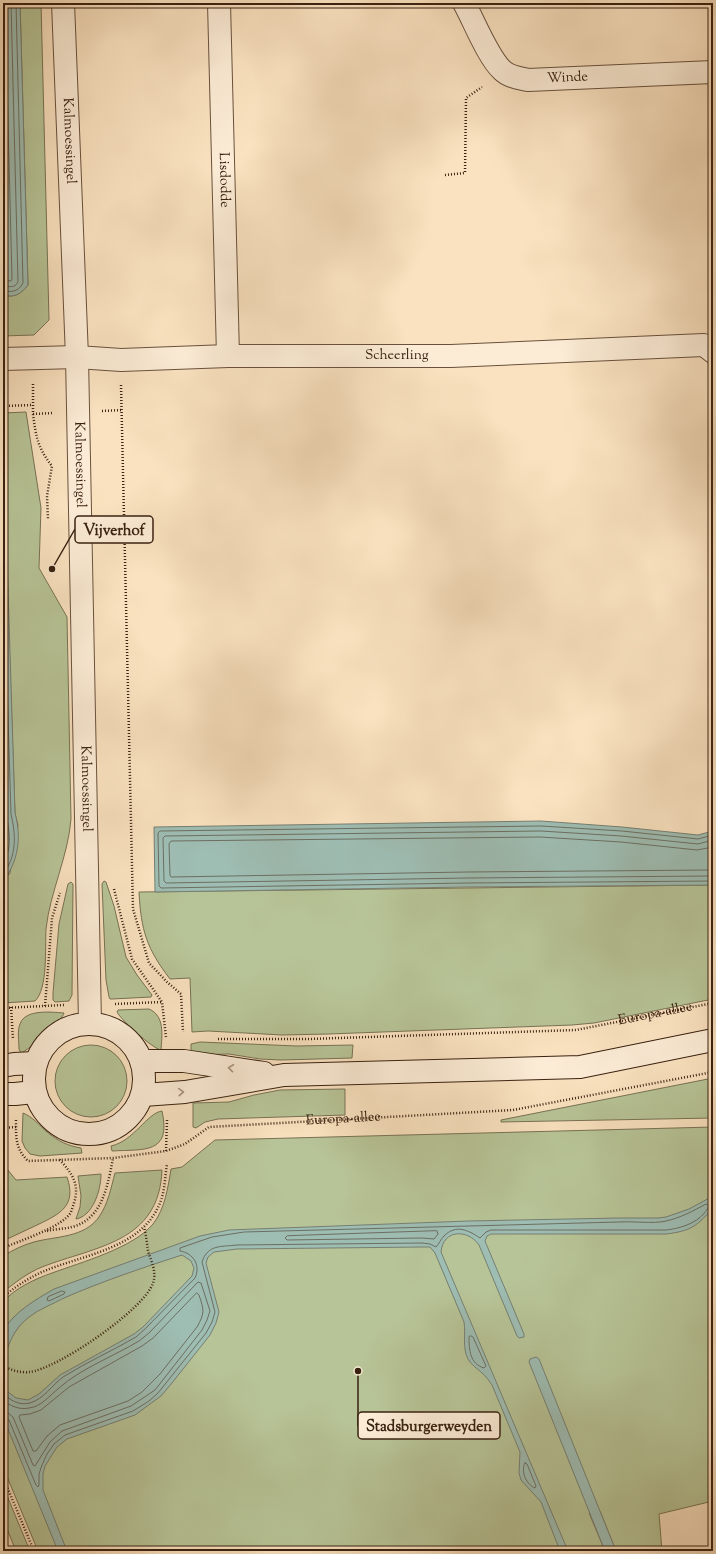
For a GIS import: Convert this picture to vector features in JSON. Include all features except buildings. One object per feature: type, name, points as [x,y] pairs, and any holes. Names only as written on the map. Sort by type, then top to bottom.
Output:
[{"type":"street","name":"Kalmoessingel","points":[[63,3],[77,357],[90,1023]]},
{"type":"street","name":"Lisdodde","points":[[219,3],[228,356]]},
{"type":"street","points":[[464,3],[494,59],[503,71]]},
{"type":"street","name":"Winde","points":[[503,71],[514,77],[528,80],[713,72]]},
{"type":"street","name":"Scheerling","points":[[3,359],[77,357],[121,360],[228,356],[451,356],[704,345],[713,352]]},
{"type":"street","points":[[90,1023],[110,1027],[130,1040],[142,1061],[145,1078],[143,1095],[131,1116],[111,1130],[87,1135],[64,1129],[45,1114],[34,1092],[32,1077],[35,1063],[46,1043],[64,1028],[90,1023]]},
{"type":"street","points":[[143,1095],[185,1092],[284,1075],[580,1067],[713,1040]]},
{"type":"street","points":[[142,1061],[184,1061],[284,1075]]},
{"type":"street","points":[[3,1066],[35,1063]]},
{"type":"street","points":[[3,1094],[34,1092]]},
{"type":"path","points":[[713,3],[713,11]]},
{"type":"path","points":[[445,175],[466,173],[466,98],[503,71]]},
{"type":"path","points":[[3,406],[33,406]]},
{"type":"path","points":[[122,410],[133,909],[149,963],[181,994],[184,1032]]},
{"type":"path","points":[[33,414],[37,441],[45,457],[52,466],[47,496],[48,519]]},
{"type":"path","points":[[112,884],[132,959],[162,1002],[166,1038],[172,1038]]},
{"type":"path","points":[[3,1008],[45,1006],[52,918],[62,888]]},
{"type":"path","name":"Europa-allee","points":[[215,1039],[309,1038],[576,1030],[713,1004]]},
{"type":"path","name":"Europa-allee","points":[[3,1128],[16,1128],[17,1145],[21,1154],[28,1161],[113,1158],[166,1151],[185,1144],[209,1127],[513,1110],[713,1072]]},
{"type":"path","points":[[45,1231],[73,1227],[83,1222],[98,1210],[107,1185],[113,1158]]},
{"type":"path","points":[[3,1248],[45,1231],[56,1225],[70,1213],[77,1195],[74,1179],[70,1171],[60,1159]]},
{"type":"path","points":[[3,1297],[33,1276],[118,1244],[131,1237],[144,1227],[160,1204],[163,1195],[167,1164]]},
{"type":"path","points":[[3,1366],[18,1372],[30,1372],[47,1368],[97,1337],[127,1315],[146,1296],[153,1283],[154,1271],[148,1251],[144,1227]]},
{"type":"path","points":[[3,1477],[34,1551]]},
{"type":"path","points":[[3,1536],[9,1551]]},
{"type":"green space","points":[[20,3],[41,3],[49,320],[34,335],[3,336],[3,295],[14,296],[28,285]]},
{"type":"green space","points":[[26,412],[41,508],[39,568],[67,617],[71,819],[66,847],[48,915],[46,929],[46,957],[42,987],[35,1001],[3,1003],[3,882],[10,873],[18,825],[15,814],[3,460],[3,413]]},
{"type":"green space","points":[[104,881],[106,882],[114,906],[126,957],[152,995],[151,997],[110,999],[109,997],[106,980],[102,884]]},
{"type":"green space","points":[[71,882],[73,884],[72,995],[69,1001],[55,1002],[53,1000],[53,993],[59,924],[68,884]]},
{"type":"green space","points":[[713,885],[713,999],[594,1023],[572,1025],[282,1035],[208,1031],[192,1032],[190,978],[170,979],[156,958],[147,939],[141,918],[139,892]]},
{"type":"green space","points":[[149,1009],[158,1016],[160,1021],[162,1032],[161,1050],[151,1045],[138,1034],[117,1012],[118,1010]]},
{"type":"green space","points":[[39,1012],[64,1013],[58,1022],[21,1053],[19,1049],[18,1033],[23,1019]]},
{"type":"green space","points":[[200,1042],[297,1046],[353,1045],[352,1058],[281,1060],[260,1059],[229,1054],[195,1055],[191,1053],[191,1044]]},
{"type":"green space","points":[[84,1045],[98,1045],[105,1047],[117,1055],[125,1067],[127,1081],[125,1095],[117,1107],[105,1115],[98,1117],[84,1117],[77,1115],[65,1107],[57,1095],[55,1088],[55,1074],[57,1067],[65,1055],[77,1047]]},
{"type":"green space","points":[[713,1078],[713,1118],[501,1122],[501,1120]]},
{"type":"green space","points":[[345,1089],[345,1115],[218,1119],[205,1122],[196,1128],[193,1127],[193,1103],[229,1102],[280,1090]]},
{"type":"green space","points":[[162,1111],[164,1125],[163,1136],[159,1142],[152,1147],[144,1149],[112,1151],[111,1146],[127,1139],[156,1113]]},
{"type":"green space","points":[[23,1113],[33,1119],[47,1132],[59,1140],[81,1148],[82,1153],[40,1156],[30,1154],[22,1141]]},
{"type":"green space","points":[[713,1127],[713,1501],[659,1514],[662,1551],[616,1551],[600,1511],[589,1513],[605,1551],[38,1551],[3,1467],[3,1302],[13,1292],[32,1281],[120,1247],[144,1233],[153,1224],[160,1212],[169,1183],[171,1169],[182,1167],[215,1140]]},
{"type":"green space","points":[[3,1164],[16,1180],[67,1177],[70,1187],[70,1195],[68,1202],[59,1213],[3,1241]]},
{"type":"green space","points":[[162,1170],[158,1194],[150,1213],[137,1227],[121,1238],[103,1246],[37,1269],[21,1278],[3,1292],[3,1256],[30,1243],[78,1233],[93,1224],[105,1207],[115,1173]]},
{"type":"green space","points":[[101,1174],[98,1194],[95,1201],[87,1213],[76,1219],[80,1207],[81,1196],[78,1176]]},
{"type":"green space","points":[[3,1486],[30,1551],[16,1551],[3,1519]]},
{"type":"water","points":[[3,3],[20,3],[28,285],[23,291],[14,296],[3,295]]},
{"type":"water","points":[[3,460],[15,813],[18,841],[15,858],[3,882]]},
{"type":"water","points":[[541,821],[622,827],[698,835],[713,831],[713,885],[155,892],[154,827]]},
{"type":"water","points":[[713,1196],[713,1208],[698,1223],[693,1227],[675,1233],[491,1234],[487,1236],[485,1241],[524,1334],[524,1337],[519,1338],[479,1245],[469,1236],[463,1234],[451,1235],[443,1244],[441,1252],[568,1551],[560,1551],[541,1502],[521,1480],[519,1473],[520,1452],[492,1385],[468,1359],[465,1350],[464,1322],[435,1253],[430,1247],[422,1247],[237,1249],[214,1252],[208,1257],[206,1263],[219,1312],[216,1323],[210,1335],[161,1396],[135,1415],[67,1439],[57,1447],[45,1466],[43,1474],[43,1490],[67,1551],[58,1551],[3,1417],[3,1375],[5,1388],[16,1398],[28,1400],[39,1394],[60,1375],[134,1334],[143,1327],[192,1276],[194,1268],[191,1261],[182,1255],[93,1286],[42,1309],[33,1314],[19,1327],[8,1346],[3,1367],[3,1331],[19,1312],[32,1302],[54,1289],[200,1236],[229,1230],[469,1221],[658,1218],[666,1217],[689,1209]]},
{"type":"water","points":[[536,1357],[539,1359],[616,1551],[605,1551],[529,1362],[530,1359]]},
{"type":"place","name":"Vijverhof","points":[[52,569]]},
{"type":"place","name":"Stadsburgerweyden","points":[[358,1371]]}]
